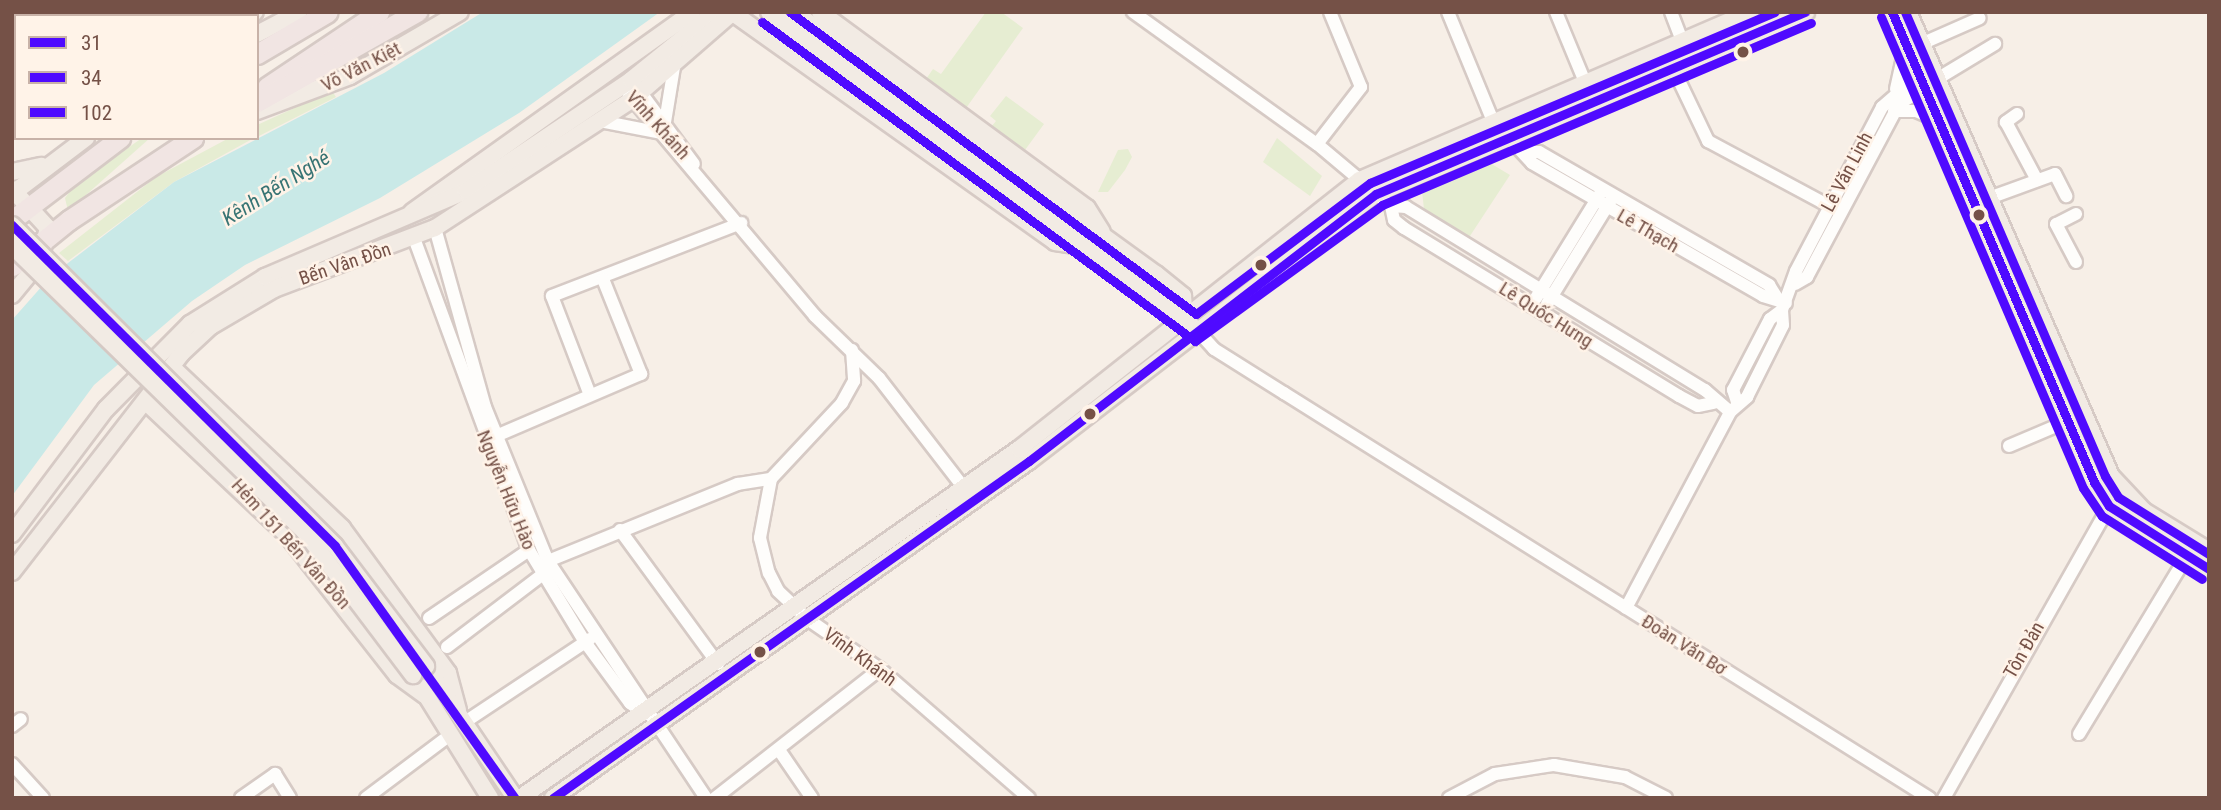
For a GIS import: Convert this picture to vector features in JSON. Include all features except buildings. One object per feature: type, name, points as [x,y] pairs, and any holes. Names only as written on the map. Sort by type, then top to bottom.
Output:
[{"type":"highway","points":[[259,53],[328,12]]},
{"type":"highway","name":"Võ Văn Kiệt","points":[[259,93],[379,12]]},
{"type":"highway","points":[[259,101],[299,81],[417,12]]},
{"type":"highway","points":[[12,220],[117,140]]},
{"type":"highway","points":[[12,266],[69,220],[190,140]]},
{"type":"highway","points":[[38,201],[50,213],[69,220]]},
{"type":"main road","points":[[259,30],[270,12]]},
{"type":"main road","points":[[259,32],[299,12]]},
{"type":"main road","name":"Võ Văn Kiệt","points":[[259,110],[350,76],[460,12]]},
{"type":"main road","points":[[412,212],[692,12]]},
{"type":"main road","name":"Bến Vân Đồn","points":[[12,572],[172,367],[229,313],[299,279],[435,228],[600,121],[715,12]]},
{"type":"main road","name":"Bến Vân Đồn","points":[[12,534],[99,416],[190,324],[243,288],[412,212],[432,211],[632,89],[674,67],[733,12]]},
{"type":"main road","name":"Đoàn Văn Bơ","points":[[733,12],[1055,242],[1086,247],[1191,323]]},
{"type":"main road","points":[[769,12],[1086,247]]},
{"type":"main road","points":[[794,12],[1019,177],[1103,235]]},
{"type":"main road","name":"Đoàn Văn Bơ","points":[[820,12],[1087,208],[1103,235],[1183,296],[1191,323]]},
{"type":"main road","points":[[553,798],[794,606],[969,494],[1024,455],[1191,323],[1360,180],[1750,12]]},
{"type":"main road","points":[[1191,323],[1376,194],[1507,136],[1674,70],[1806,12]]},
{"type":"main road","points":[[1892,12],[1914,44]]},
{"type":"main road","points":[[1908,12],[1914,44],[1941,121],[2068,421],[2109,506],[2209,569]]},
{"type":"main road","points":[[1928,80],[1989,198],[2126,496],[2209,551]]},
{"type":"main road","points":[[13,192],[83,140]]},
{"type":"main road","points":[[12,172],[47,165]]},
{"type":"main road","points":[[13,192],[38,201],[47,238],[40,261],[15,285]]},
{"type":"main road","points":[[12,225],[335,546],[420,670],[425,695],[490,798]]},
{"type":"main road","points":[[12,246],[304,531],[462,717],[518,798],[651,721],[809,620],[969,494]]},
{"type":"main road","points":[[172,367],[342,528],[389,585],[448,673],[462,717]]},
{"type":"main road","points":[[171,424],[202,394]]},
{"type":"main road","name":"Hẻm 151 Bến Vân Đồn","points":[[146,402],[288,536],[397,675],[425,695]]},
{"type":"main road","points":[[2109,506],[2126,496]]},
{"type":"street","name":"Lê Quốc Hưng","points":[[1133,12],[1317,144],[1391,206],[1406,207],[1545,296],[1705,390],[1714,403]]},
{"type":"street","points":[[1317,144],[1361,87],[1330,12]]},
{"type":"street","points":[[1448,12],[1493,121]]},
{"type":"street","points":[[1556,12],[1585,82]]},
{"type":"street","points":[[1671,12],[1682,40]]},
{"type":"street","points":[[1896,89],[1914,44],[1980,18]]},
{"type":"street","points":[[1928,80],[1995,44]]},
{"type":"street","points":[[600,121],[664,128],[674,67]]},
{"type":"street","points":[[1674,70],[1708,141],[1829,206]]},
{"type":"street","name":"Lê Văn Linh","points":[[1626,608],[1733,407],[1733,390],[1770,319],[1795,284],[1829,206],[1896,89],[1928,80]]},
{"type":"street","name":"Lê Văn Linh","points":[[1795,284],[1807,276],[1894,111],[1928,80]]},
{"type":"street","name":"Vĩnh Khánh","points":[[632,89],[816,316],[880,378],[969,494]]},
{"type":"street","points":[[1894,111],[1916,110],[1941,121]]},
{"type":"street","points":[[2017,114],[2006,122],[2037,180]]},
{"type":"street","name":"Lê Thạch","points":[[1493,121],[1507,136],[1529,152],[1539,152],[1604,199],[1769,285],[1781,304]]},
{"type":"street","points":[[1989,198],[2055,174],[2067,196]]},
{"type":"street","points":[[1536,310],[1604,199]]},
{"type":"street","name":"Lê Quốc Hưng","points":[[1391,206],[1394,220],[1536,310],[1698,407],[1714,403],[1733,407]]},
{"type":"street","points":[[2076,214],[2056,224],[2076,262]]},
{"type":"street","points":[[590,395],[552,296],[603,279],[741,223]]},
{"type":"street","name":"Nguyễn Hữu Hào","points":[[435,228],[496,436],[548,561],[642,696],[651,721]]},
{"type":"street","name":"Nguyễn Hữu Hào","points":[[414,238],[424,258],[529,550],[542,575],[585,642],[631,703],[651,721],[706,798]]},
{"type":"street","points":[[1458,260],[1468,247]]},
{"type":"street","points":[[424,258],[441,252]]},
{"type":"street","points":[[496,436],[641,374],[603,279]]},
{"type":"street","name":"Đoàn Văn Bơ","points":[[1191,323],[1214,349],[1929,798]]},
{"type":"street","points":[[851,386],[852,350]]},
{"type":"street","points":[[548,561],[738,484],[771,479],[851,386],[880,378]]},
{"type":"street","points":[[2009,446],[2068,421]]},
{"type":"street","name":"Vĩnh Khánh","points":[[771,479],[760,538],[778,592],[809,620],[880,669],[1029,798]]},
{"type":"street","name":"Tôn Đản","points":[[1944,798],[2109,506]]},
{"type":"street","points":[[620,530],[718,664]]},
{"type":"street","points":[[429,618],[529,550]]},
{"type":"street","points":[[2079,734],[2187,556]]},
{"type":"street","points":[[447,647],[542,575]]},
{"type":"street","points":[[462,717],[598,633]]},
{"type":"street","points":[[715,798],[880,669]]},
{"type":"street","points":[[366,798],[450,735]]},
{"type":"street","points":[[779,750],[812,798]]},
{"type":"street","points":[[12,764],[43,798]]},
{"type":"street","points":[[1449,798],[1495,774],[1554,765],[1625,777],[1666,798]]},
{"type":"street","points":[[241,798],[275,774],[290,798]]},
{"type":"green space","points":[[986,12],[1001,12],[1023,28],[964,111],[924,82],[933,69],[941,74]]},
{"type":"green space","points":[[332,91],[336,97],[259,136],[259,124]]},
{"type":"green space","points":[[1006,96],[1044,124],[1025,150],[991,127],[996,121],[990,116]]},
{"type":"green space","points":[[1277,138],[1322,176],[1310,196],[1263,162]]},
{"type":"green space","points":[[139,140],[148,140],[68,211],[65,198],[74,186]]},
{"type":"green space","points":[[225,140],[250,140],[174,182],[68,261],[59,253],[156,177]]},
{"type":"green space","points":[[1128,149],[1132,157],[1125,170],[1108,192],[1098,192],[1118,150]]},
{"type":"green space","points":[[1475,154],[1510,175],[1466,242],[1425,218],[1421,182]]},
{"type":"water","name":"Kênh Bến Nghé","points":[[483,12],[660,12],[519,113],[380,198],[245,265],[192,301],[94,385],[12,496],[12,320],[51,276],[174,182],[384,73]]},
{"type":"transit line","name":"102","points":[[790,12],[1196,314],[1370,183],[1774,12]]},
{"type":"transit line","name":"31","points":[[553,798],[1029,461],[1376,194],[1805,12]]},
{"type":"transit line","name":"31","points":[[1892,12],[2094,482],[2109,506],[2209,569]]},
{"type":"transit line","name":"102","points":[[1905,12],[2105,476],[2118,497],[2209,554]]},
{"type":"transit line","name":"34","points":[[1881,17],[2083,488],[2102,516],[2202,579]]},
{"type":"transit line","name":"34","points":[[762,22],[1195,341],[1382,205],[1811,23]]},
{"type":"transit line","name":"31","points":[[12,225],[335,546],[515,798]]}]
